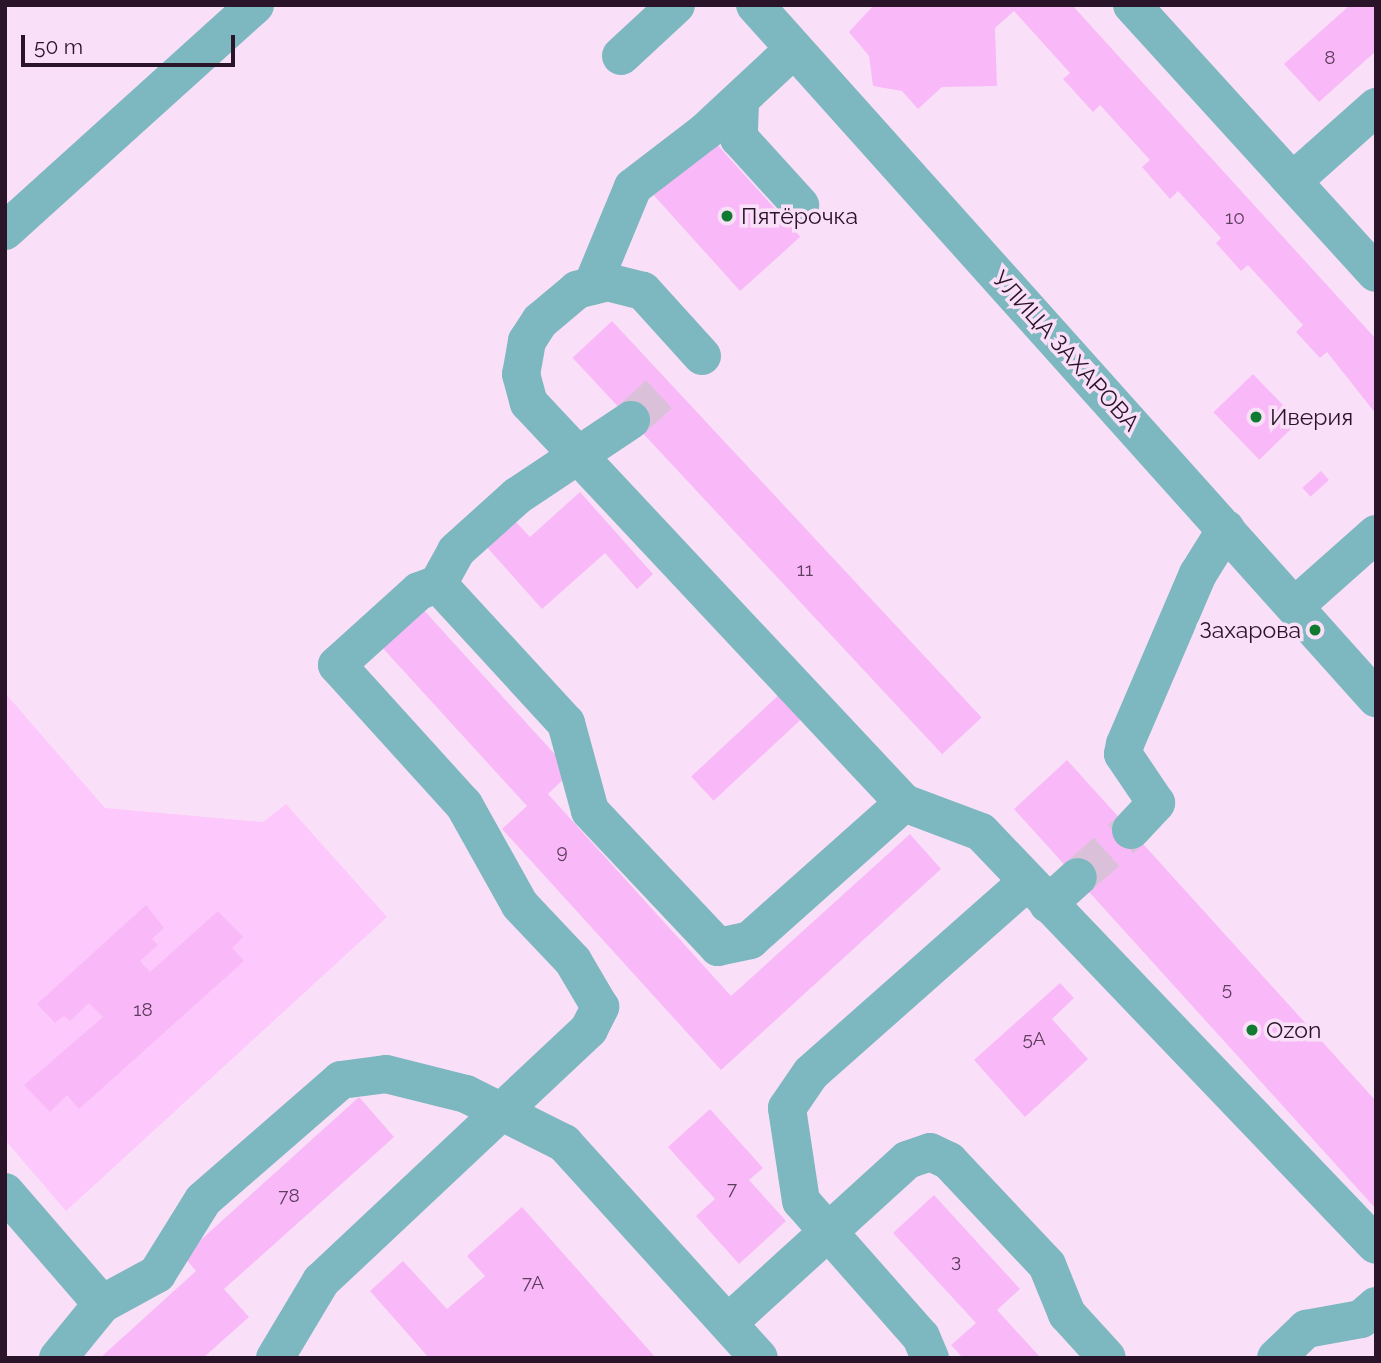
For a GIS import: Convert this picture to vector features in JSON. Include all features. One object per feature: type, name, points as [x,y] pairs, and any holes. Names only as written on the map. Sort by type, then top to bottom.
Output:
[{"type":"street","points":[[217,38],[240,5]]},
{"type":"street","points":[[5,231],[256,5]]},
{"type":"street","points":[[621,56],[676,5]]},
{"type":"street","name":"УЛИЦА ЗАХАРОВА","points":[[755,5],[1296,605],[1376,698]]},
{"type":"street","points":[[1132,5],[1376,273]]},
{"type":"street","points":[[592,286],[633,187],[740,102],[794,49]]},
{"type":"street","points":[[740,102],[740,138],[800,205]]},
{"type":"street","points":[[1294,180],[1376,107]]},
{"type":"street","points":[[702,356],[643,291],[608,282],[577,290],[540,321],[527,341],[521,374],[529,403],[904,803],[981,832],[1376,1245]]},
{"type":"street","points":[[275,1358],[321,1281],[589,1029],[600,1007],[573,961],[520,905],[464,805],[337,666],[419,591],[438,584],[456,551],[542,475],[578,457],[631,420]]},
{"type":"street","points":[[1130,830],[1156,803],[1124,754],[1125,744],[1198,574],[1226,529]]},
{"type":"street","points":[[1296,605],[1376,534]]},
{"type":"street","points":[[438,584],[566,723],[590,811],[718,947],[750,940],[904,803]]},
{"type":"street","points":[[930,1358],[921,1337],[826,1232],[793,1183],[791,1097],[1037,893],[1078,877]]},
{"type":"street","points":[[58,1358],[102,1304],[158,1274],[203,1200],[341,1080],[386,1074],[466,1094],[564,1143],[760,1358]]},
{"type":"street","points":[[728,1323],[907,1160],[940,1155],[1047,1265],[1067,1314],[1107,1358]]},
{"type":"street","points":[[5,1192],[102,1304]]},
{"type":"street","points":[[1276,1358],[1306,1329],[1371,1320]]},
{"type":"shaded area","points":[[5,693],[105,808],[263,822],[286,804],[387,917],[66,1211],[5,1140]]},
{"type":"building","points":[[874,5],[1072,5],[1376,339],[1376,414],[1327,352],[1320,358],[1296,332],[1303,325],[1248,265],[1241,271],[1216,243],[1221,238],[1178,191],[1170,199],[1142,167],[1150,160],[1100,105],[1093,112],[1063,79],[1070,73],[1014,11],[995,28],[997,86],[942,87],[918,109],[902,91],[873,86],[869,56],[849,32]]},
{"type":"building","points":[[1350,5],[1376,5],[1376,51],[1319,102],[1284,64]]},
{"type":"building","name":"Пятёрочка","points":[[714,141],[800,237],[740,291],[654,195]]},
{"type":"building","points":[[612,321],[982,717],[942,754],[573,358]]},
{"type":"building","name":"Иверия","points":[[1253,374],[1299,421],[1259,460],[1213,412]]},
{"type":"building","points":[[1321,471],[1329,480],[1310,497],[1302,488]]},
{"type":"building","points":[[580,492],[653,574],[637,589],[605,553],[542,609],[485,545],[514,520],[530,537]]},
{"type":"building","points":[[421,607],[571,772],[548,794],[731,996],[910,834],[941,869],[721,1070],[502,829],[527,806],[379,644]]},
{"type":"building","points":[[784,690],[807,714],[714,801],[691,777]]},
{"type":"building","points":[[1067,760],[1376,1101],[1376,1209],[1014,809]]},
{"type":"building","points":[[146,905],[164,928],[152,939],[158,945],[140,961],[150,972],[218,911],[243,937],[232,948],[244,961],[79,1109],[67,1095],[50,1112],[24,1085],[103,1017],[89,1003],[70,1021],[64,1016],[55,1023],[37,1004]]},
{"type":"building","points":[[1060,983],[1074,998],[1052,1019],[1088,1059],[1025,1117],[974,1060]]},
{"type":"building","points":[[359,1097],[394,1137],[224,1289],[249,1317],[203,1358],[100,1358],[196,1271],[183,1256]]},
{"type":"building","points":[[710,1109],[763,1168],[749,1180],[786,1221],[739,1264],[696,1216],[715,1199],[668,1147]]},
{"type":"building","points":[[934,1195],[1020,1289],[997,1310],[1041,1358],[963,1358],[951,1345],[976,1323],[893,1233]]},
{"type":"building","points":[[522,1207],[656,1358],[429,1358],[370,1291],[403,1261],[447,1309],[485,1276],[467,1256]]},
{"type":"tunnel","points":[[631,420],[670,384]]},
{"type":"tunnel","points":[[1078,877],[1131,830]]},
{"type":"place","name":"Пятёрочка","points":[[727,216]]},
{"type":"place","name":"Иверия","points":[[1256,417]]},
{"type":"place","name":"Захарова","points":[[1315,630]]},
{"type":"place","name":"Ozon","points":[[1252,1030]]}]
